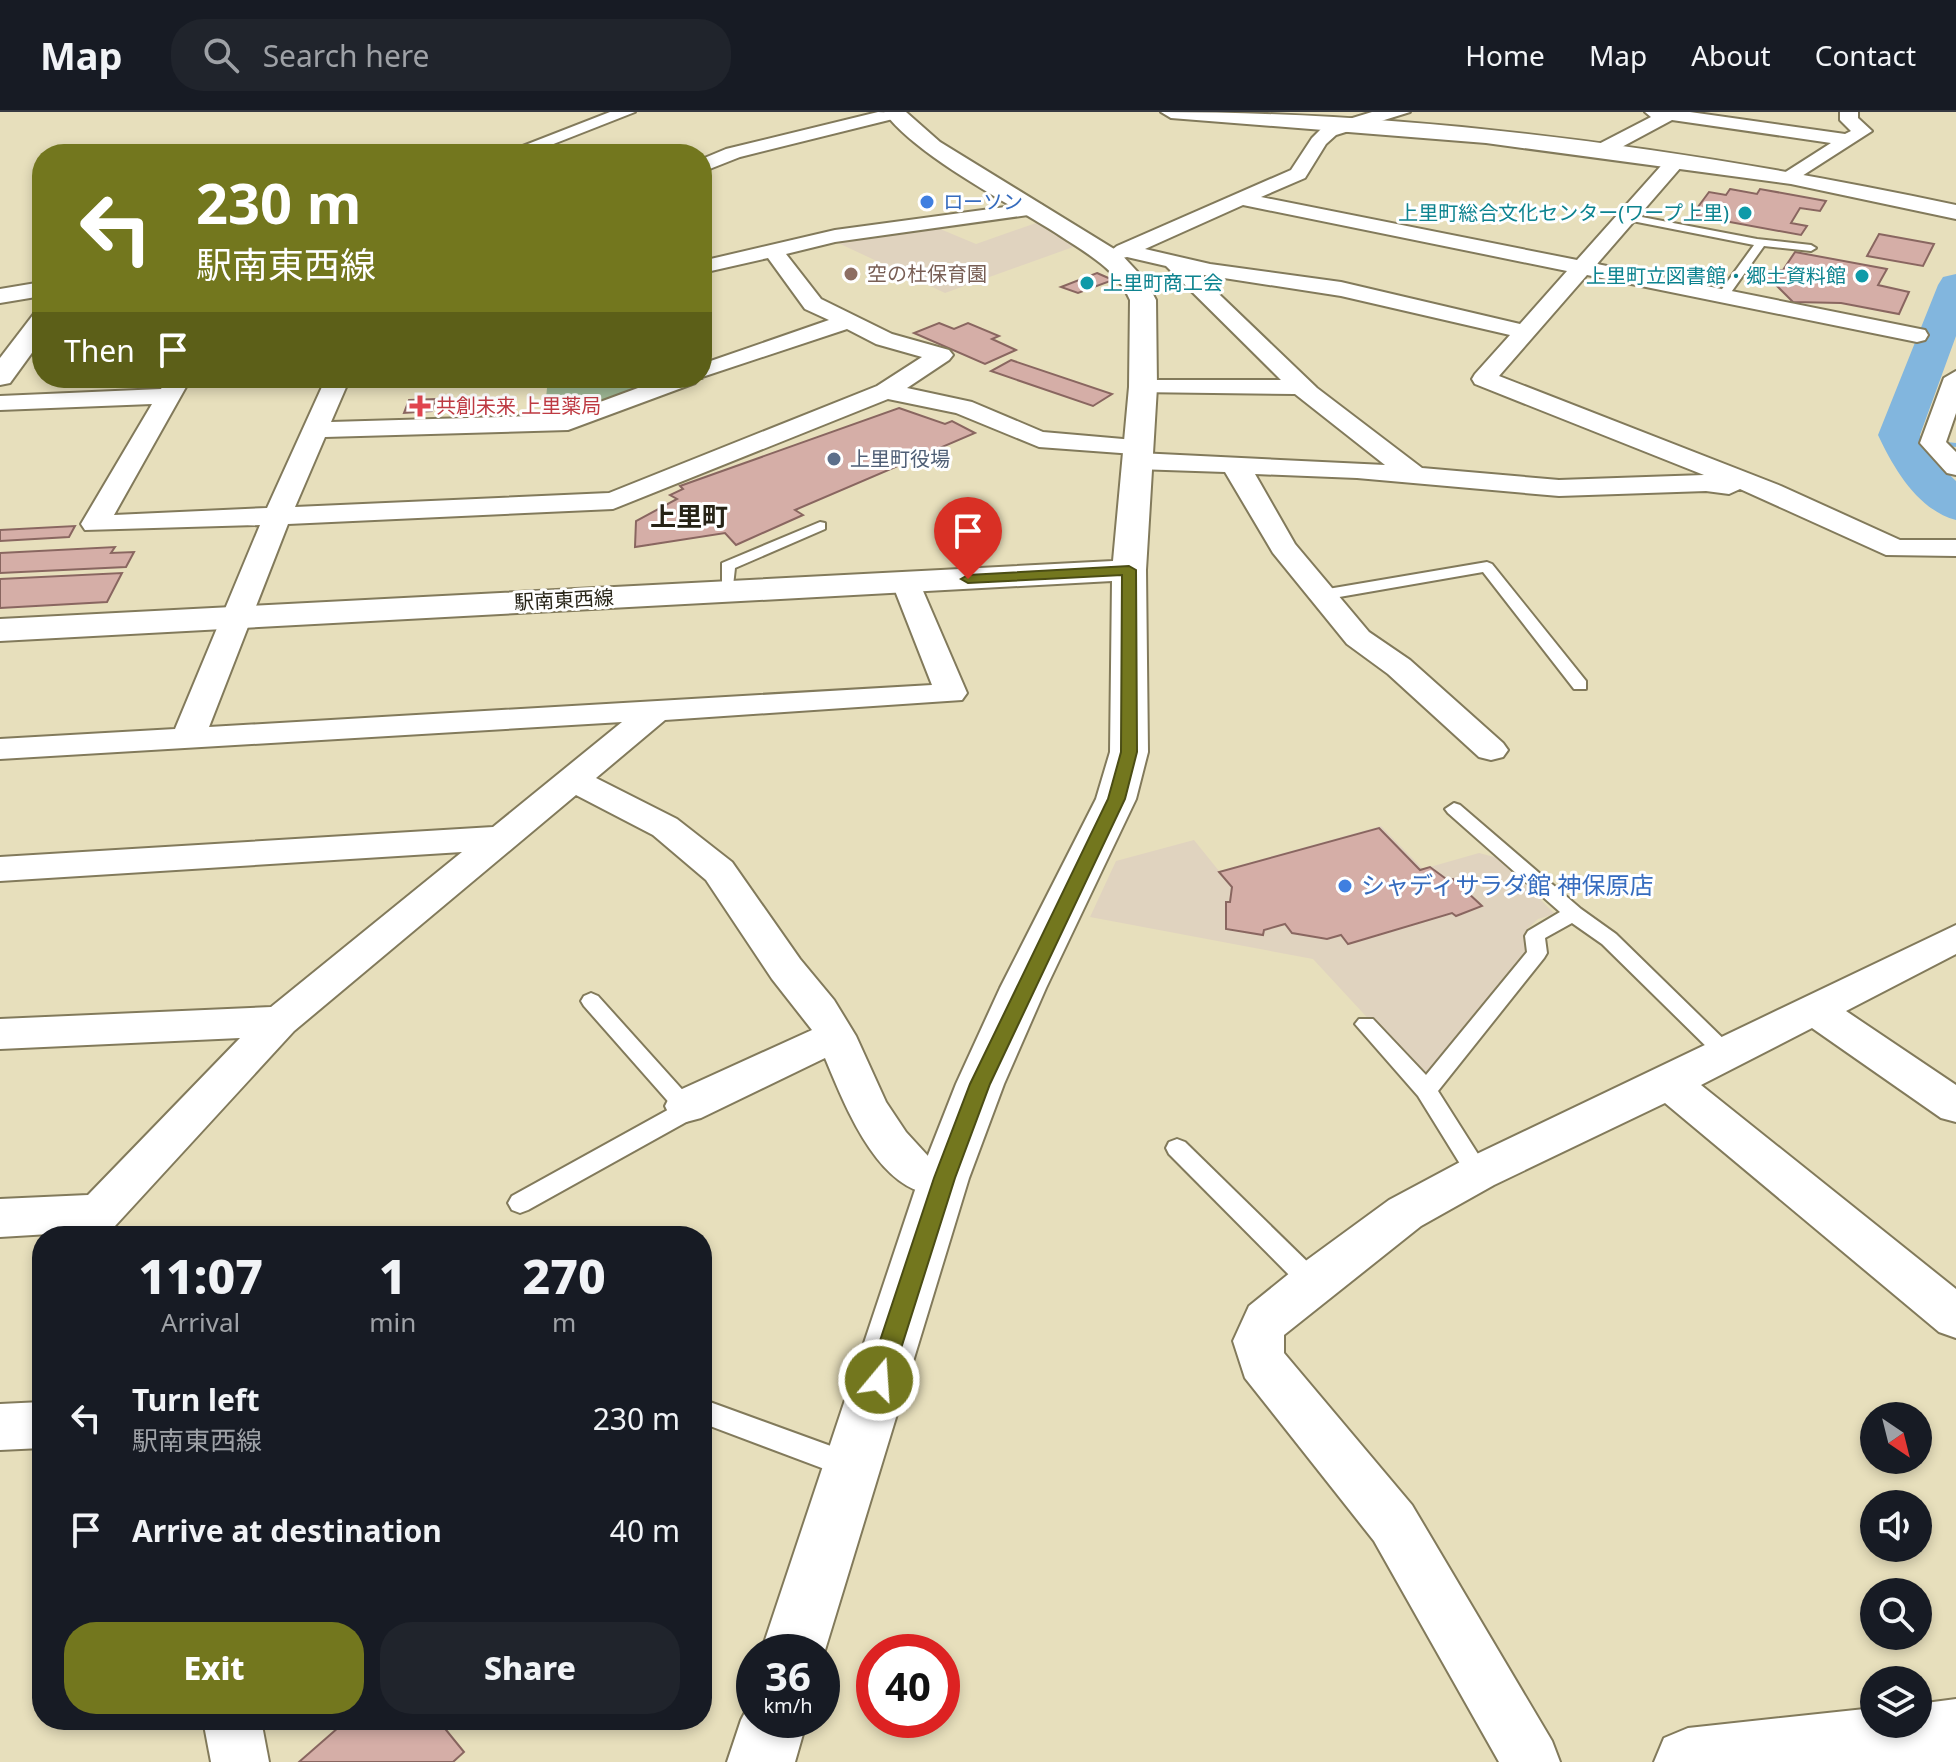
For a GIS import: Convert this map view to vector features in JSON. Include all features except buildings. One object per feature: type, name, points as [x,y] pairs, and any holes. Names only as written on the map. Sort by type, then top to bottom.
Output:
[{"type":"street","points":[[538,144],[626,112]]},
{"type":"street","points":[[712,162],[733,153],[895,112],[933,146],[1035,209],[1117,254],[1341,289],[1526,332]]},
{"type":"street","points":[[1171,112],[1349,124],[1670,161],[1791,177],[1956,212]]},
{"type":"street","points":[[1117,254],[1298,174],[1305,169],[1323,135],[1349,124],[1401,112]]},
{"type":"street","points":[[1791,177],[1863,131],[1849,120],[1849,112]]},
{"type":"street","points":[[1598,152],[1664,113],[1847,140]]},
{"type":"street","points":[[1717,123],[1670,161],[1626,217],[1484,379],[1771,492],[1896,549],[1956,548]]},
{"type":"street","points":[[1241,199],[1917,335]]},
{"type":"street","points":[[712,265],[835,236],[1035,209]]},
{"type":"street","points":[[173,388],[95,524],[613,501],[886,391],[941,355],[884,339],[813,304],[773,251]]},
{"type":"street","points":[[799,1634],[944,1178],[1017,1002],[1116,799],[1129,752],[1129,570],[1143,387],[1143,300],[1117,254]]},
{"type":"street","points":[[1173,261],[1302,387],[1415,475]]},
{"type":"street","points":[[0,296],[32,291]]},
{"type":"street","points":[[712,368],[846,322]]},
{"type":"street","points":[[0,377],[32,334]]},
{"type":"street","points":[[712,355],[726,363]]},
{"type":"street","points":[[1956,378],[1933,443],[1956,467]]},
{"type":"street","points":[[1143,387],[1302,387]]},
{"type":"street","points":[[0,403],[163,388]]},
{"type":"street","points":[[188,738],[278,515],[334,388]]},
{"type":"street","points":[[317,430],[568,422],[660,388]]},
{"type":"street","points":[[886,391],[963,407],[1039,439],[1137,454],[1559,488],[1706,483],[1771,492]]},
{"type":"street","points":[[1231,463],[1244,477],[1283,547],[1358,638],[1399,667],[1491,750]]},
{"type":"street","name":"駅南東西線","points":[[0,630],[1129,570]]},
{"type":"street","points":[[0,749],[951,693],[907,583]]},
{"type":"street","points":[[0,1218],[99,1213],[280,1021],[658,709]]},
{"type":"street","points":[[572,779],[665,827],[719,871],[836,1036],[868,1109],[891,1144],[914,1170],[944,1178]]},
{"type":"street","points":[[0,869],[500,838]]},
{"type":"street","points":[[1531,1762],[1393,1523],[1262,1363],[1257,1341],[1266,1321],[1312,1282],[1405,1213],[1478,1173],[1669,1083],[1956,938]]},
{"type":"street","points":[[1815,1010],[1956,1106]]},
{"type":"street","points":[[0,1034],[280,1021]]},
{"type":"street","points":[[686,1106],[836,1036]]},
{"type":"street","points":[[1669,1083],[1956,1317]]},
{"type":"street","points":[[0,1427],[32,1425]]},
{"type":"street","points":[[234,1730],[240,1762]]},
{"type":"street","points":[[1688,1762],[1956,1733]]},
{"type":"street","points":[[761,1762],[768,1738]]},
{"type":"lane","points":[[1626,217],[1761,243],[1811,248]]},
{"type":"lane","points":[[1723,296],[1761,243]]},
{"type":"lane","points":[[727,592],[727,566],[820,526]]},
{"type":"lane","points":[[1322,595],[1487,567],[1580,685]]},
{"type":"lane","points":[[1454,809],[1574,914],[1609,939],[1727,1053]]},
{"type":"lane","points":[[1426,1090],[1477,1031],[1537,953],[1535,936],[1547,926],[1574,914]]},
{"type":"lane","points":[[520,1203],[680,1115],[686,1106],[591,1001]]},
{"type":"lane","points":[[1366,1024],[1426,1090],[1478,1173]]},
{"type":"lane","points":[[1177,1148],[1312,1282]]},
{"type":"lane","points":[[712,1415],[851,1466]]},
{"type":"shaded area","points":[[1039,222],[1076,246],[945,293],[834,241],[933,226],[976,244]]},
{"type":"shaded area","points":[[1381,826],[1423,869],[1479,853],[1498,858],[1555,914],[1538,919],[1526,930],[1530,952],[1424,1079],[1313,959],[1090,917],[1116,861],[1194,840],[1219,871]]},
{"type":"green space","points":[[547,388],[648,388],[565,417],[544,418]]},
{"type":"waterway","points":[[1956,285],[1899,435],[1915,467],[1956,506]]},
{"type":"waterway","points":[[1899,435],[1918,439]]},
{"type":"waterway","points":[[1950,444],[1956,445]]},
{"type":"place","name":"ローソン","points":[[927,202]]},
{"type":"place","name":"上里町総合文化センター(ワープ上里)","points":[[1745,213]]},
{"type":"place","name":"空の杜保育園","points":[[851,274]]},
{"type":"place","name":"上里町立図書館・郷土資料館","points":[[1862,276]]},
{"type":"place","name":"上里町商工会","points":[[1087,283]]},
{"type":"place","name":"共創未来 上里薬局","points":[[420,406]]},
{"type":"place","name":"上里町役場","points":[[834,459]]},
{"type":"place","name":"シャディサラダ館 神保原店","points":[[1345,886]]},
{"type":"district","name":"上里町","points":[[689,517]]},
{"type":"route","points":[[879,1380],[944,1178],[980,1084],[1023,988],[1116,799],[1129,752],[1129,570],[968,579]]}]
